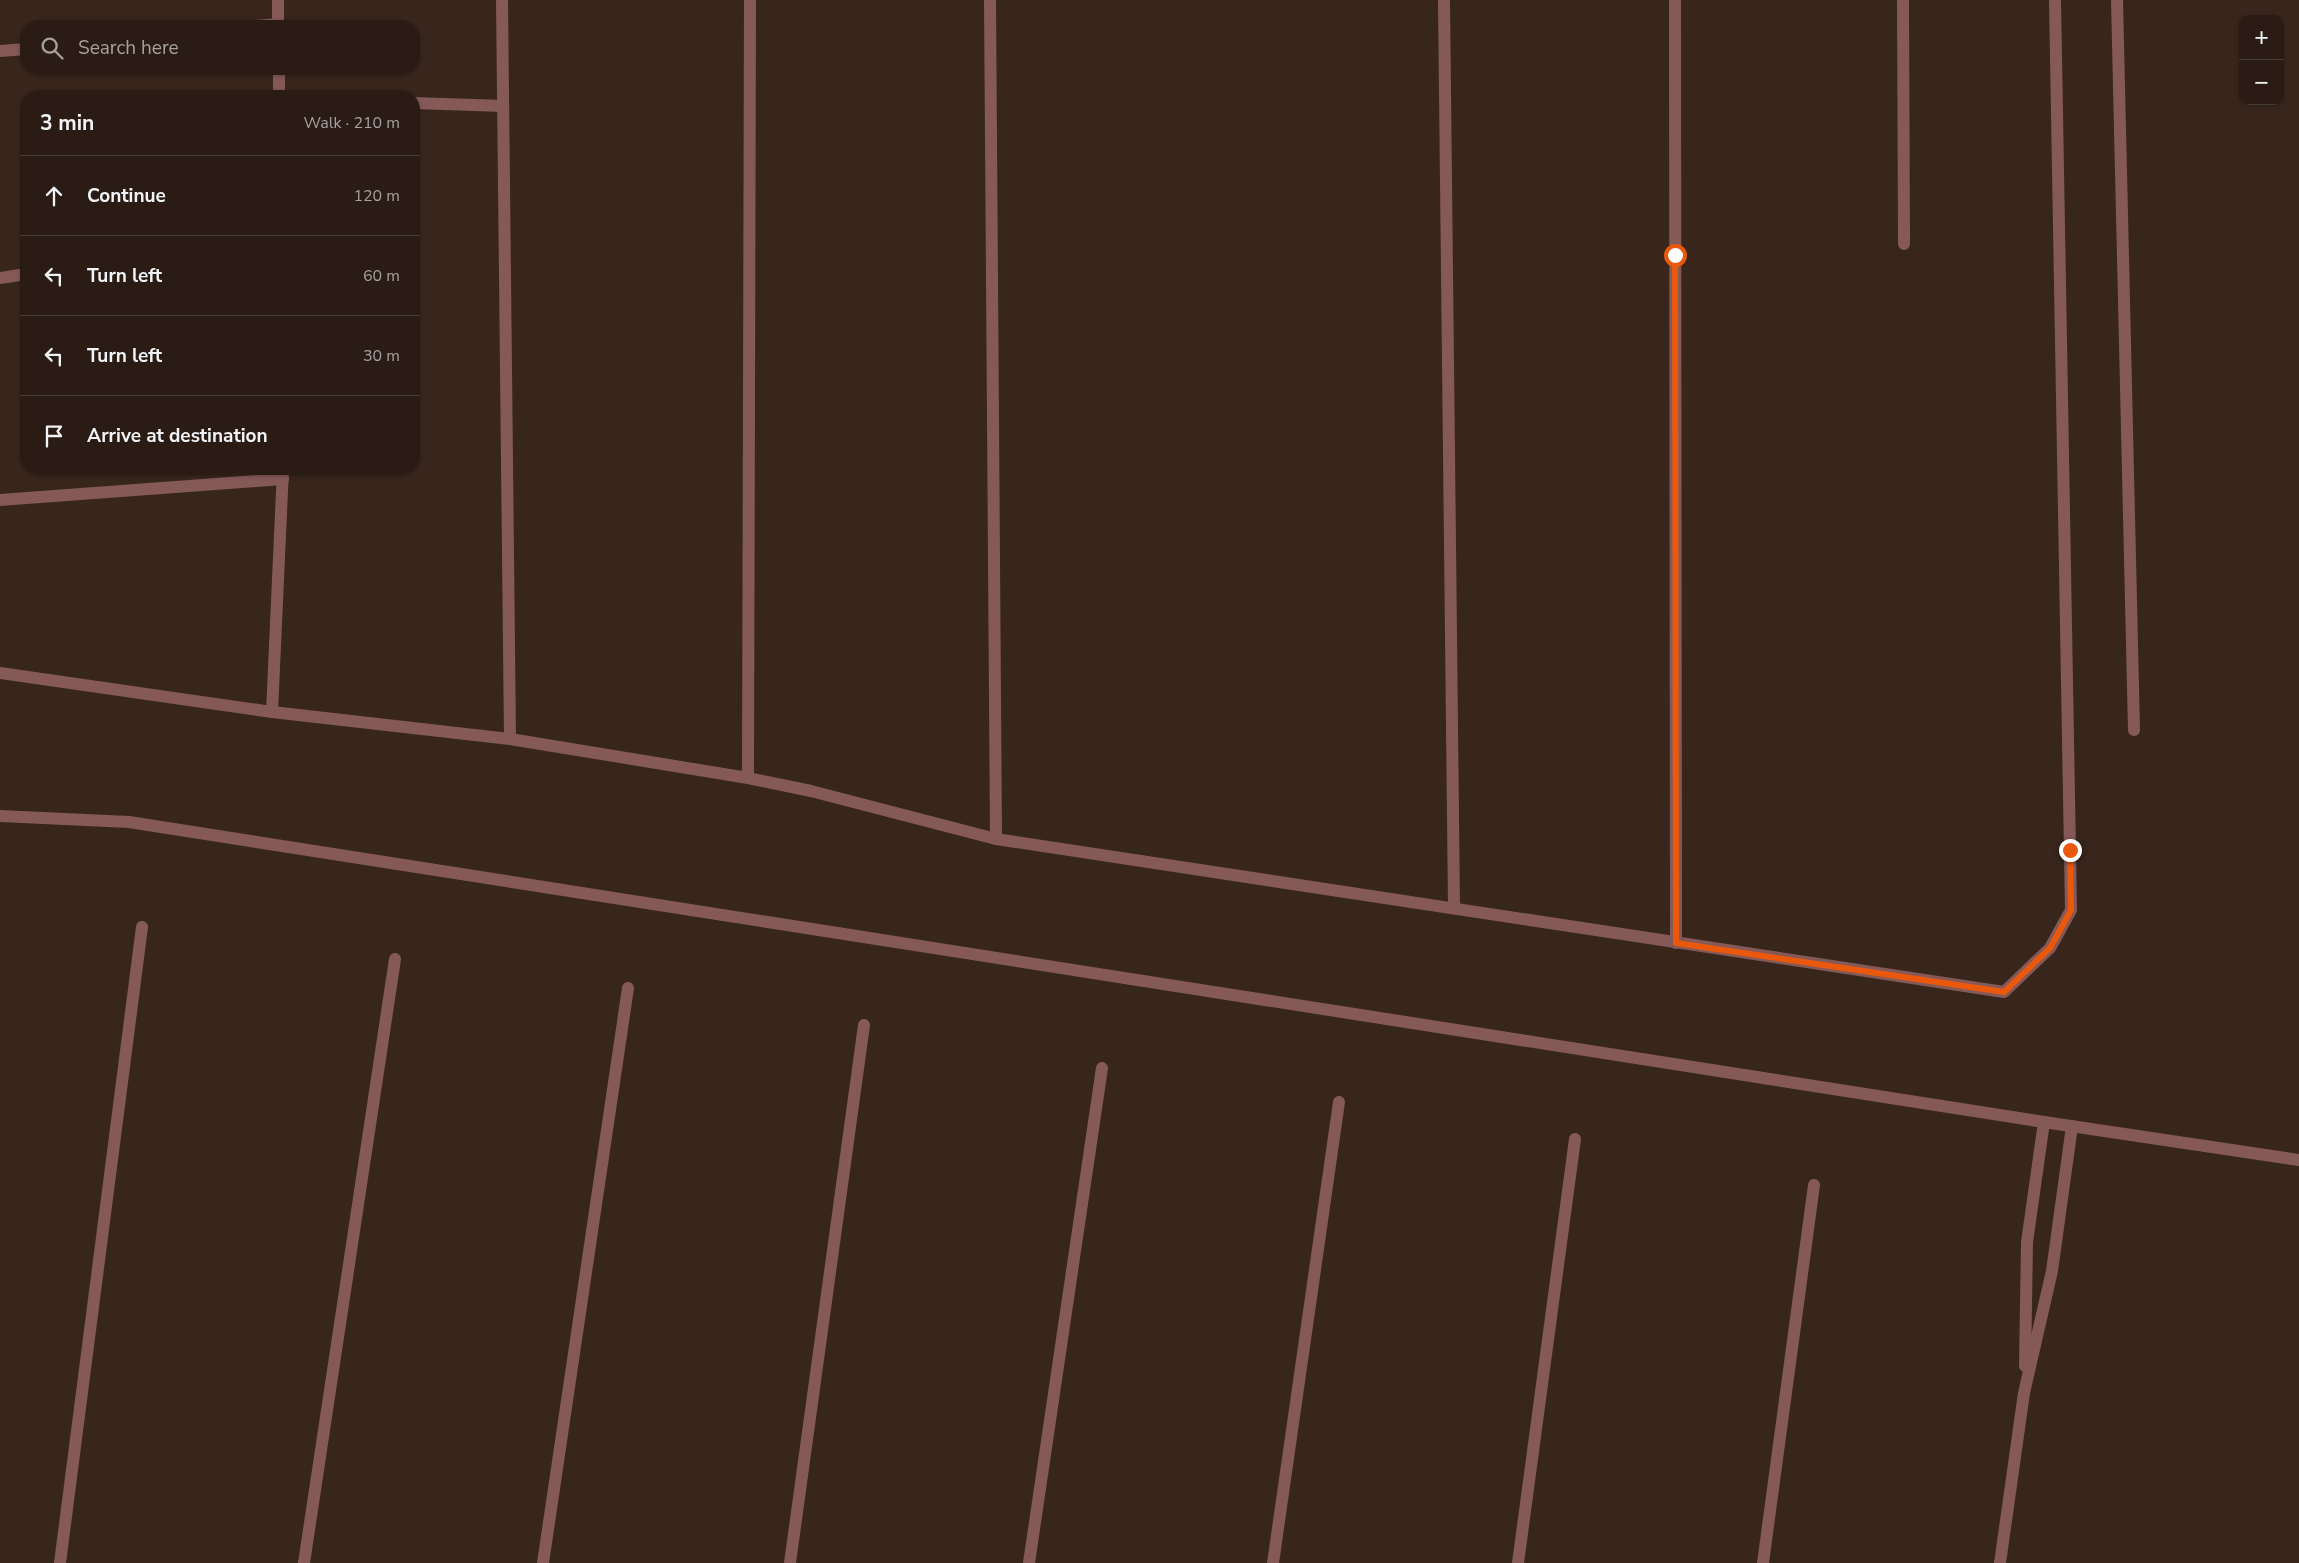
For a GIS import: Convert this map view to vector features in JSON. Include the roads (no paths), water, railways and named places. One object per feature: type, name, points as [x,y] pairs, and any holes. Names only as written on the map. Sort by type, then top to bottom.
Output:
[{"type":"street","points":[[278,0],[278,20]]},
{"type":"street","points":[[502,0],[510,739]]},
{"type":"street","points":[[748,778],[750,0]]},
{"type":"street","points":[[990,0],[996,839]]},
{"type":"street","points":[[1444,0],[1454,907]]},
{"type":"street","points":[[1675,0],[1676,943]]},
{"type":"street","points":[[1903,0],[1904,244]]},
{"type":"street","points":[[0,673],[272,712],[510,739],[748,778],[811,791],[996,839],[1454,907],[1676,943],[2004,992],[2050,948],[2071,910],[2055,0]]},
{"type":"street","points":[[2117,0],[2134,730]]},
{"type":"street","points":[[0,51],[20,49]]},
{"type":"street","points":[[278,75],[279,90]]},
{"type":"street","points":[[420,103],[503,106]]},
{"type":"street","points":[[0,278],[20,275]]},
{"type":"street","points":[[0,500],[272,475]]},
{"type":"street","points":[[272,712],[283,475]]},
{"type":"street","points":[[0,816],[129,822],[2044,1122],[2299,1160]]},
{"type":"street","points":[[60,1563],[142,927]]},
{"type":"street","points":[[304,1563],[395,959]]},
{"type":"street","points":[[543,1563],[628,988]]},
{"type":"street","points":[[790,1563],[864,1025]]},
{"type":"street","points":[[1029,1563],[1102,1068]]},
{"type":"street","points":[[1273,1563],[1339,1102]]},
{"type":"street","points":[[2024,1393],[2027,1242],[2044,1122]]},
{"type":"street","points":[[2000,1563],[2024,1393],[2052,1271],[2072,1126]]},
{"type":"street","points":[[1518,1563],[1575,1139]]},
{"type":"street","points":[[1763,1563],[1814,1185]]}]
